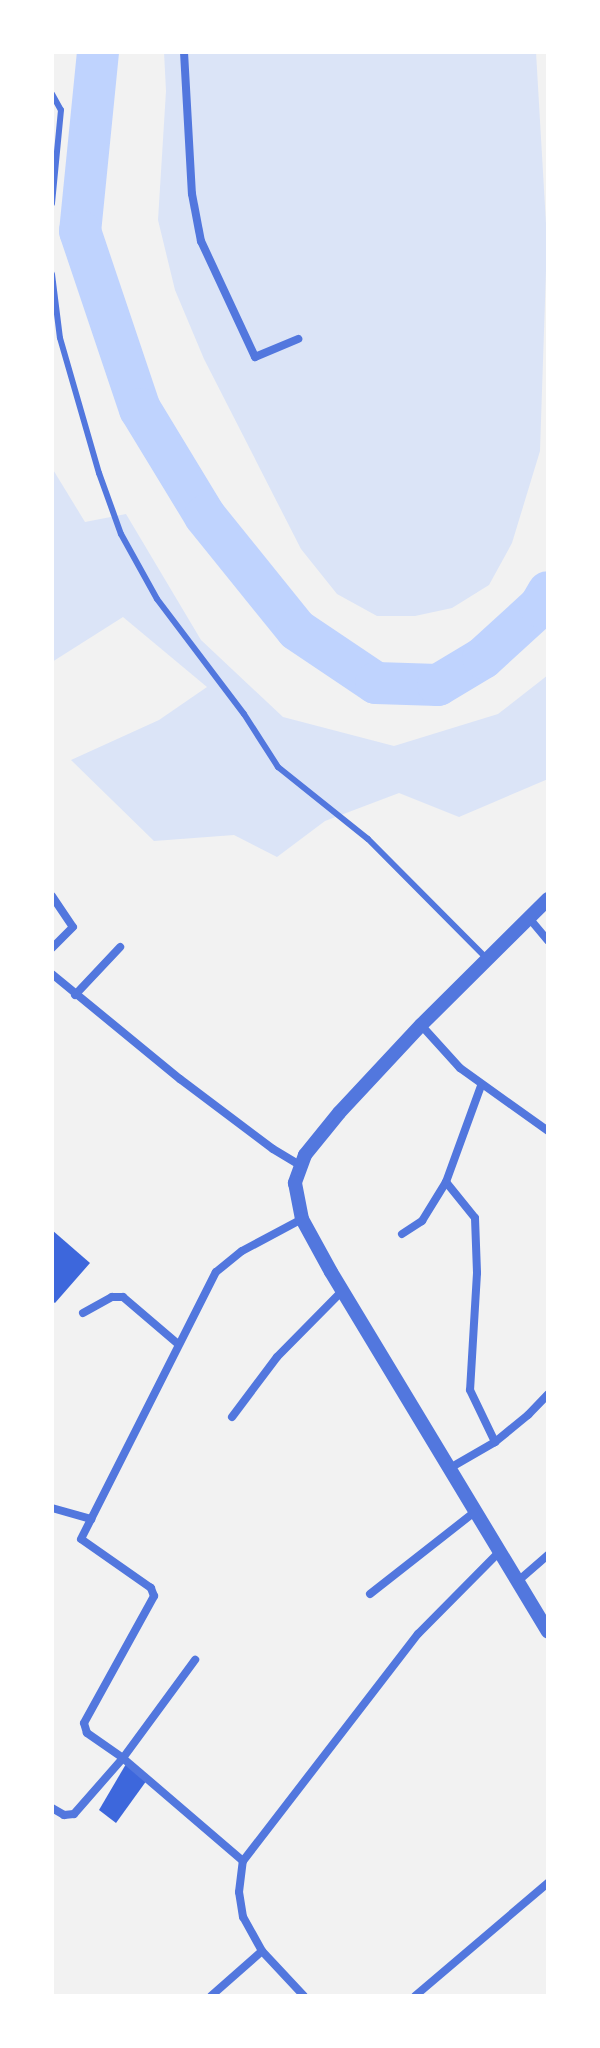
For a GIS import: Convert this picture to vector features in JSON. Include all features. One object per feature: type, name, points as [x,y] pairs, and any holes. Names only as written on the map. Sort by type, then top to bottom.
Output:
[{"type":"street","points":[[184,52],[192,194],[201,241],[255,357],[298,339]]},
{"type":"street","points":[[52,896],[73,927],[52,948]]},
{"type":"street","points":[[548,899],[486,958],[319,1135],[295,1183],[302,1219],[548,1632]]},
{"type":"street","points":[[529,918],[548,941]]},
{"type":"street","points":[[75,995],[120,947]]},
{"type":"street","points":[[52,974],[180,1079],[273,1149],[302,1166]]},
{"type":"street","points":[[421,1025],[481,1086],[548,1131]]},
{"type":"street","points":[[402,1234],[422,1221],[446,1182],[481,1086]]},
{"type":"street","points":[[446,1182],[475,1218],[477,1273],[470,1390],[495,1442]]},
{"type":"street","points":[[243,1861],[123,1758],[90,1737],[84,1723],[154,1596],[151,1588],[81,1541],[216,1272],[227,1261],[302,1219]]},
{"type":"street","points":[[232,1417],[277,1357],[343,1290]]},
{"type":"street","points":[[83,1313],[112,1297],[123,1297],[178,1344]]},
{"type":"street","points":[[450,1468],[495,1442],[548,1394]]},
{"type":"street","points":[[52,1508],[91,1519]]},
{"type":"street","points":[[370,1594],[476,1511]]},
{"type":"street","points":[[304,1996],[262,1951],[240,1906],[243,1861],[418,1634],[500,1551]]},
{"type":"street","points":[[518,1581],[548,1555]]},
{"type":"street","points":[[52,1808],[64,1815],[74,1814],[123,1758],[195,1660]]},
{"type":"street","points":[[415,1996],[548,1883]]},
{"type":"street","points":[[211,1996],[262,1951]]},
{"type":"lane","points":[[52,94],[61,110],[52,204]]},
{"type":"lane","points":[[52,274],[60,338],[99,473],[121,534],[157,599],[244,714],[278,767],[368,839],[486,958]]},
{"type":"shaded area","points":[[164,52],[536,52],[547,241],[540,451],[512,543],[489,585],[452,608],[415,616],[377,616],[337,594],[301,549],[204,359],[175,290],[158,220],[166,91]]},
{"type":"shaded area","points":[[52,468],[85,522],[126,514],[201,640],[283,717],[394,746],[498,714],[548,675],[548,779],[459,817],[399,793],[325,821],[277,857],[234,835],[154,841],[71,760],[159,720],[207,687],[123,617],[52,662]]},
{"type":"building","points":[[52,1230],[90,1263],[55,1303],[52,1301]]},
{"type":"building","points":[[126,1764],[147,1780],[116,1823],[99,1810]]},
{"type":"waterway","points":[[98,52],[80,231],[140,409],[205,516],[297,630],[376,683],[438,685],[483,658],[540,606],[548,592]]}]
